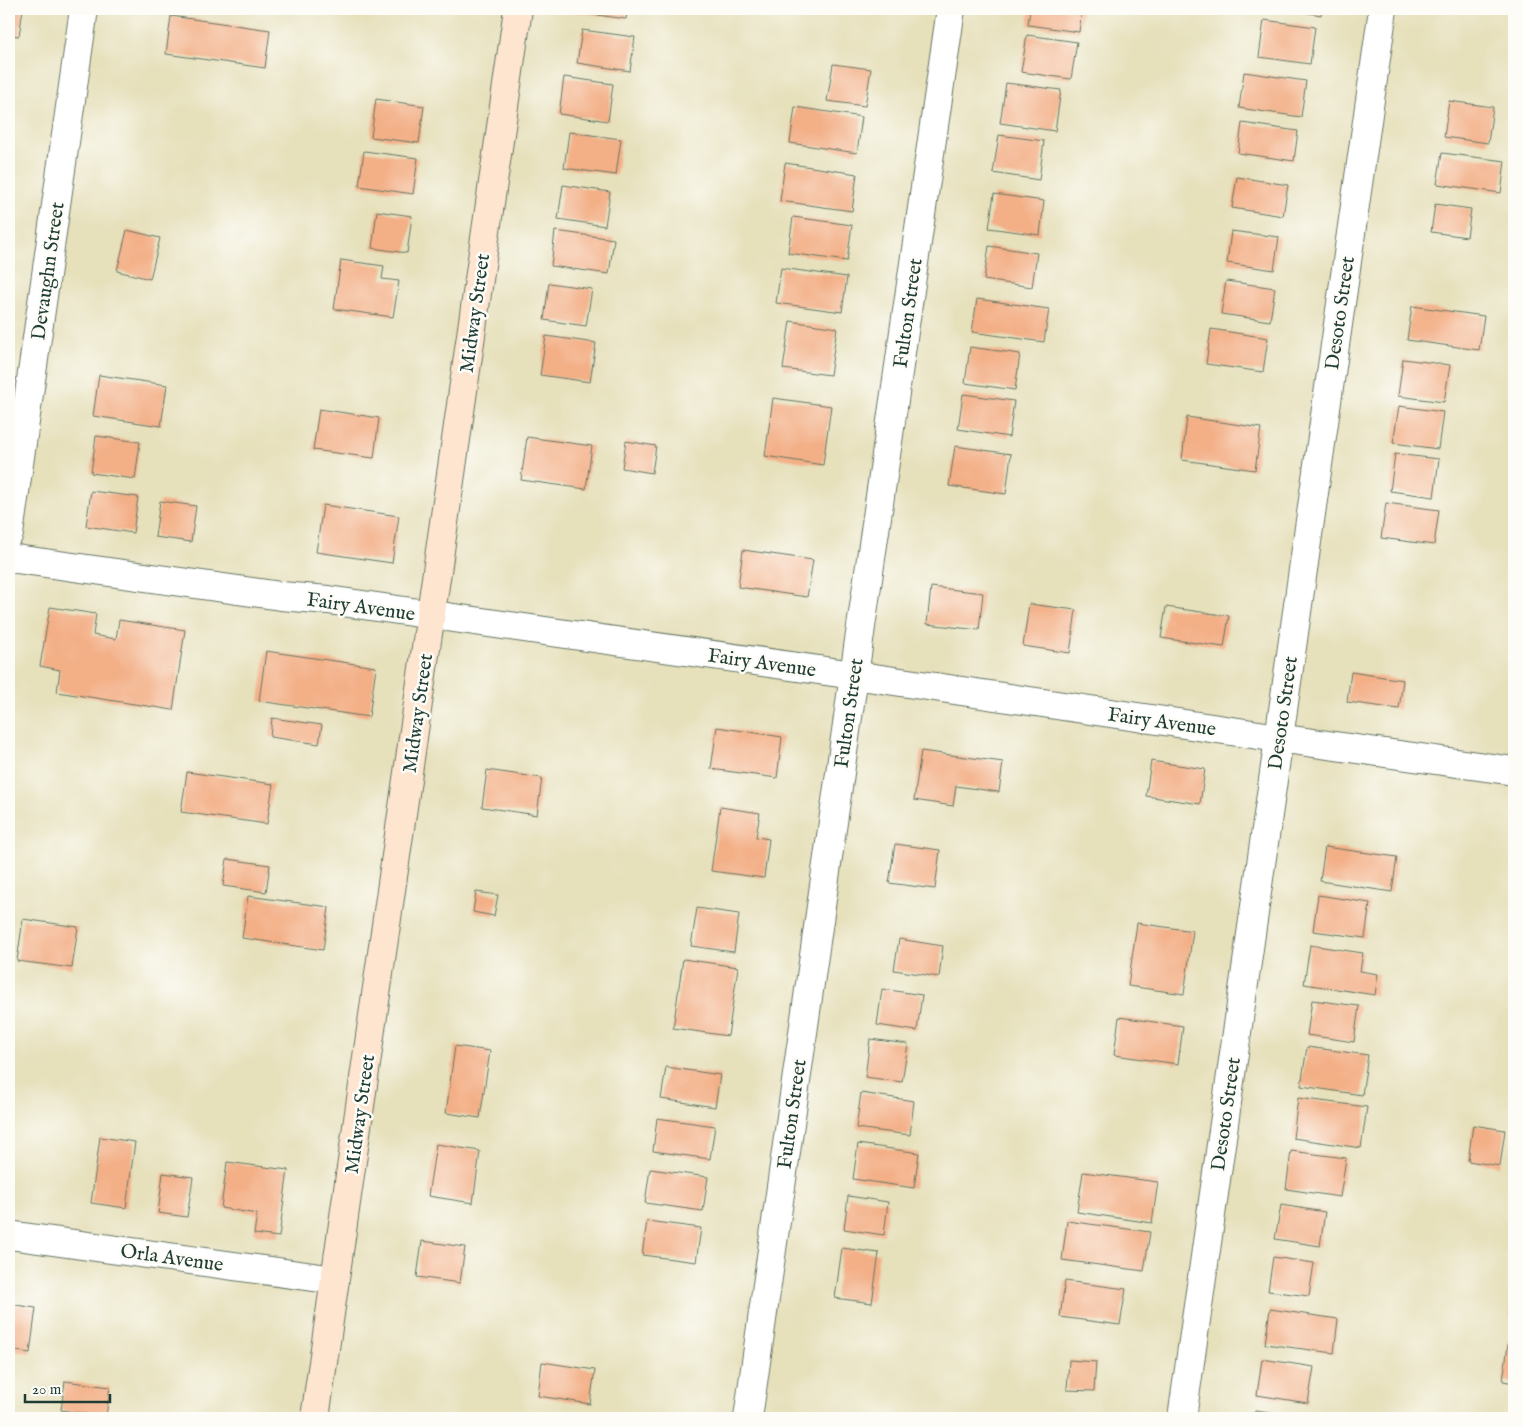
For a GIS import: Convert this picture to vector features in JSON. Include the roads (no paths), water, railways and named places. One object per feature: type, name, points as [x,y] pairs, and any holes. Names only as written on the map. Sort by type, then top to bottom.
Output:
[{"type":"street","name":"Devaughn Street","points":[[9,534],[84,9]]},
{"type":"street","name":"Midway Street","points":[[315,1418],[518,9]]},
{"type":"street","name":"Fulton Street","points":[[748,1418],[951,9]]},
{"type":"street","name":"Desoto Street","points":[[1182,1418],[1383,9]]},
{"type":"street","name":"Fairy Avenue","points":[[9,558],[281,596],[328,600],[1514,771]]},
{"type":"street","name":"Orla Avenue","points":[[9,1235],[335,1280]]}]
